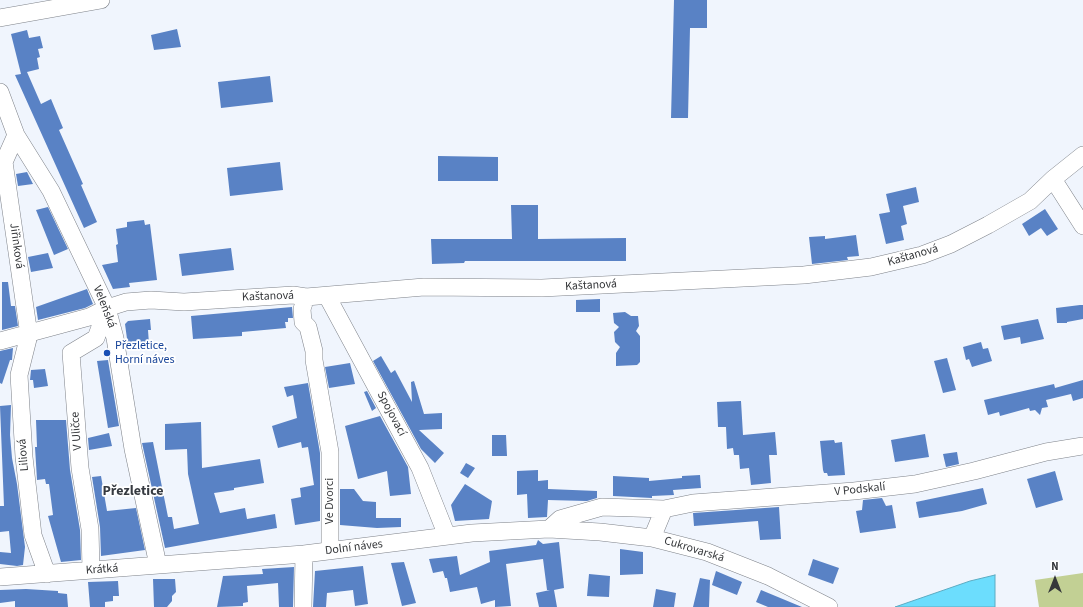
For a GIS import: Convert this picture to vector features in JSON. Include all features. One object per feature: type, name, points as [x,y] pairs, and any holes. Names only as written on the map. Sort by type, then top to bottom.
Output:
[{"type":"street","points":[[0,18],[101,0]]},
{"type":"street","name":"Veleňská","points":[[0,92],[16,135],[51,191],[107,308],[116,338],[134,449],[158,565]]},
{"type":"street","points":[[0,147],[16,135]]},
{"type":"street","name":"Jiřinková","points":[[16,135],[4,162],[29,335]]},
{"type":"street","name":"Kaštanová","points":[[0,341],[29,335],[89,317],[107,308],[126,302],[151,300],[184,302],[293,295],[306,297],[327,296],[424,287],[542,288],[836,272],[871,267],[922,255],[951,244],[988,225],[1030,201],[1053,179],[1083,155]]},
{"type":"street","points":[[1053,179],[1083,226]]},
{"type":"street","name":"Spojovací","points":[[327,296],[420,468],[447,536]]},
{"type":"street","name":"Ve Dvorci","points":[[306,297],[302,309],[303,322],[308,327],[314,351],[314,360],[330,452],[330,551]]},
{"type":"street","name":"V Uličce","points":[[91,570],[90,529],[80,468],[71,353],[96,338],[107,308]]},
{"type":"street","name":"Liliová","points":[[29,335],[18,375],[24,458],[33,535],[47,574]]},
{"type":"street","name":"V Podskalí","points":[[549,529],[560,519],[602,507],[664,509],[693,503],[854,491],[915,484],[974,472],[1046,452],[1083,446]]},
{"type":"street","points":[[652,538],[664,509]]},
{"type":"street","name":"Dolní náves","points":[[158,565],[304,554],[506,530],[549,529]]},
{"type":"street","name":"Cukrovarská","points":[[549,529],[600,532],[652,538],[706,552],[768,576],[829,607]]},
{"type":"street","points":[[303,607],[304,554]]},
{"type":"street","name":"Krátká","points":[[0,577],[158,565]]},
{"type":"green space","points":[[1083,573],[1083,607],[1039,607],[1035,580]]},
{"type":"water","points":[[995,575],[995,607],[895,607],[970,581]]},
{"type":"building","points":[[674,0],[707,0],[707,28],[690,28],[688,118],[671,118]]},
{"type":"building","points":[[177,29],[181,47],[154,50],[151,35]]},
{"type":"building","points":[[27,30],[29,38],[40,36],[43,48],[38,49],[40,57],[37,58],[39,69],[27,72],[41,104],[51,99],[63,128],[59,130],[83,184],[81,185],[97,222],[84,228],[15,75],[21,74],[11,34]]},
{"type":"building","points":[[270,76],[273,102],[221,108],[218,82]]},
{"type":"building","points":[[438,156],[498,157],[498,181],[438,181]]},
{"type":"building","points":[[280,162],[283,190],[230,196],[227,168]]},
{"type":"building","points":[[27,172],[33,184],[18,186],[16,174]]},
{"type":"building","points":[[916,187],[919,202],[903,206],[907,224],[901,226],[904,240],[886,244],[879,214],[890,212],[886,194]]},
{"type":"building","points":[[511,205],[538,205],[538,239],[626,238],[626,261],[465,261],[464,263],[432,264],[431,239],[512,239]]},
{"type":"building","points":[[48,207],[68,249],[54,255],[36,210]]},
{"type":"building","points":[[1045,209],[1058,229],[1047,236],[1041,228],[1029,236],[1022,224]]},
{"type":"building","points":[[144,220],[145,225],[150,224],[157,280],[129,283],[130,287],[113,289],[102,265],[118,262],[116,229],[127,227],[127,222]]},
{"type":"building","points":[[856,235],[859,256],[847,257],[848,260],[812,264],[809,237],[825,236],[825,239]]},
{"type":"building","points":[[231,248],[234,270],[182,276],[179,254]]},
{"type":"building","points":[[48,253],[53,268],[31,272],[28,257]]},
{"type":"building","points":[[2,282],[8,282],[11,306],[15,306],[18,326],[2,330]]},
{"type":"building","points":[[87,289],[93,304],[85,308],[38,320],[36,307]]},
{"type":"building","points":[[600,299],[600,312],[576,312],[576,300]]},
{"type":"building","points":[[1083,305],[1083,319],[1067,323],[1057,323],[1056,308]]},
{"type":"building","points":[[292,307],[293,318],[288,318],[288,322],[285,322],[286,328],[242,332],[242,336],[193,339],[191,316]]},
{"type":"building","points":[[625,312],[631,316],[638,316],[639,326],[636,331],[640,336],[640,362],[637,365],[616,366],[616,353],[620,347],[615,342],[614,332],[619,327],[614,323],[613,313]]},
{"type":"building","points":[[150,319],[151,330],[148,330],[149,344],[128,346],[125,324],[128,321]]},
{"type":"building","points":[[1038,319],[1044,339],[1021,344],[1020,337],[1004,340],[1001,326]]},
{"type":"building","points":[[981,342],[983,349],[988,348],[992,361],[972,367],[969,359],[966,360],[963,347]]},
{"type":"building","points":[[13,348],[12,360],[10,360],[2,384],[0,383],[0,351]]},
{"type":"building","points":[[381,356],[391,373],[395,370],[412,402],[411,382],[414,381],[424,414],[442,413],[442,429],[419,430],[444,453],[435,463],[421,449],[373,361]]},
{"type":"building","points":[[947,358],[956,390],[943,393],[934,361]]},
{"type":"building","points":[[108,360],[119,426],[108,428],[97,361]]},
{"type":"building","points":[[350,363],[355,384],[329,388],[325,367]]},
{"type":"building","points":[[45,369],[48,386],[34,388],[33,380],[30,380],[31,370]]},
{"type":"building","points":[[1083,380],[1083,398],[1073,401],[1071,394],[1046,400],[1048,407],[1042,408],[1040,415],[1035,410],[1030,411],[1029,408],[1000,416],[999,412],[988,415],[984,400],[1054,384],[1055,388]]},
{"type":"building","points":[[308,383],[320,453],[320,521],[295,525],[291,499],[301,497],[300,488],[314,485],[308,447],[302,448],[301,442],[278,448],[272,426],[297,418],[293,395],[287,397],[284,387]]},
{"type":"building","points":[[367,391],[376,408],[372,411],[364,392]]},
{"type":"building","points":[[741,401],[743,435],[775,432],[777,455],[769,455],[771,483],[751,485],[749,468],[740,469],[739,455],[734,455],[733,448],[727,449],[726,427],[718,427],[717,402]]},
{"type":"building","points":[[11,405],[10,435],[12,458],[25,547],[23,565],[17,566],[0,564],[0,552],[11,553],[9,531],[0,532],[0,506],[4,506],[0,406]]},
{"type":"building","points":[[380,416],[408,467],[411,494],[390,496],[387,471],[358,479],[345,426]]},
{"type":"building","points":[[36,420],[66,420],[70,470],[80,530],[81,560],[61,562],[48,516],[53,515],[49,484],[46,484],[45,479],[37,480],[35,447],[37,447]]},
{"type":"building","points":[[201,422],[202,468],[260,459],[264,483],[214,493],[220,513],[245,508],[247,519],[275,514],[277,528],[165,548],[142,443],[153,442],[168,517],[172,517],[174,529],[199,524],[188,474],[187,449],[165,450],[165,424]]},
{"type":"building","points":[[109,433],[112,446],[89,450],[88,438]]},
{"type":"building","points":[[925,434],[929,457],[895,462],[891,440]]},
{"type":"building","points":[[492,435],[506,435],[507,456],[492,456]]},
{"type":"building","points":[[834,440],[835,443],[842,442],[845,475],[828,476],[823,470],[820,441]]},
{"type":"building","points":[[957,452],[959,464],[946,467],[943,454]]},
{"type":"building","points":[[466,463],[475,468],[468,478],[460,473]]},
{"type":"building","points":[[538,470],[538,481],[548,480],[548,489],[597,491],[597,498],[587,501],[548,500],[547,517],[528,518],[527,494],[517,495],[517,471]]},
{"type":"building","points":[[1055,471],[1063,500],[1036,508],[1027,479]]},
{"type":"building","points":[[700,475],[701,488],[673,490],[674,495],[652,496],[652,498],[613,496],[613,476],[649,478],[649,481]]},
{"type":"building","points":[[101,476],[107,511],[136,508],[145,550],[101,556],[100,527],[92,477]]},
{"type":"building","points":[[465,484],[492,501],[489,519],[455,521],[451,505]]},
{"type":"building","points":[[983,488],[987,504],[962,511],[919,518],[916,502]]},
{"type":"building","points":[[340,489],[354,489],[363,501],[376,502],[376,518],[401,518],[401,527],[377,528],[340,525]]},
{"type":"building","points":[[882,498],[886,506],[892,505],[896,528],[860,533],[856,511],[862,510],[863,500]]},
{"type":"building","points":[[779,507],[781,539],[760,540],[758,521],[694,526],[693,513]]},
{"type":"building","points":[[538,540],[543,544],[559,542],[564,588],[554,590],[557,607],[539,607],[536,593],[550,590],[547,590],[543,559],[506,564],[511,606],[495,607],[495,600],[481,604],[477,587],[450,592],[447,578],[445,578],[443,571],[433,573],[429,559],[457,556],[460,575],[490,562],[489,551],[536,545]]},
{"type":"building","points":[[620,549],[643,552],[643,574],[620,575]]},
{"type":"building","points":[[813,559],[839,568],[833,584],[808,575]]},
{"type":"building","points":[[404,562],[416,603],[402,606],[391,563]]},
{"type":"building","points":[[363,566],[368,604],[355,606],[353,590],[327,593],[326,607],[313,607],[315,571]]},
{"type":"building","points":[[294,567],[293,607],[279,607],[278,583],[247,586],[248,602],[243,603],[243,606],[217,607],[223,576],[263,574],[262,569]]},
{"type":"building","points":[[716,571],[742,582],[737,595],[712,585]]},
{"type":"building","points":[[589,574],[610,576],[609,597],[587,596]]},
{"type":"building","points":[[700,578],[710,580],[709,607],[693,607]]},
{"type":"building","points":[[153,579],[175,579],[176,592],[172,596],[172,601],[167,607],[154,607]]},
{"type":"building","points":[[118,581],[119,596],[113,596],[113,601],[105,602],[105,607],[90,607],[88,582]]},
{"type":"building","points":[[26,589],[58,591],[58,593],[67,594],[68,607],[15,607],[15,601],[0,603],[0,590]]},
{"type":"building","points":[[656,589],[676,593],[674,607],[653,607]]},
{"type":"building","points":[[761,590],[802,607],[768,607],[756,602]]},
{"type":"place","name":"Přezletice, Horní náves","points":[[107,353]]},
{"type":"district","name":"Přezletice","points":[[133,492]]}]
